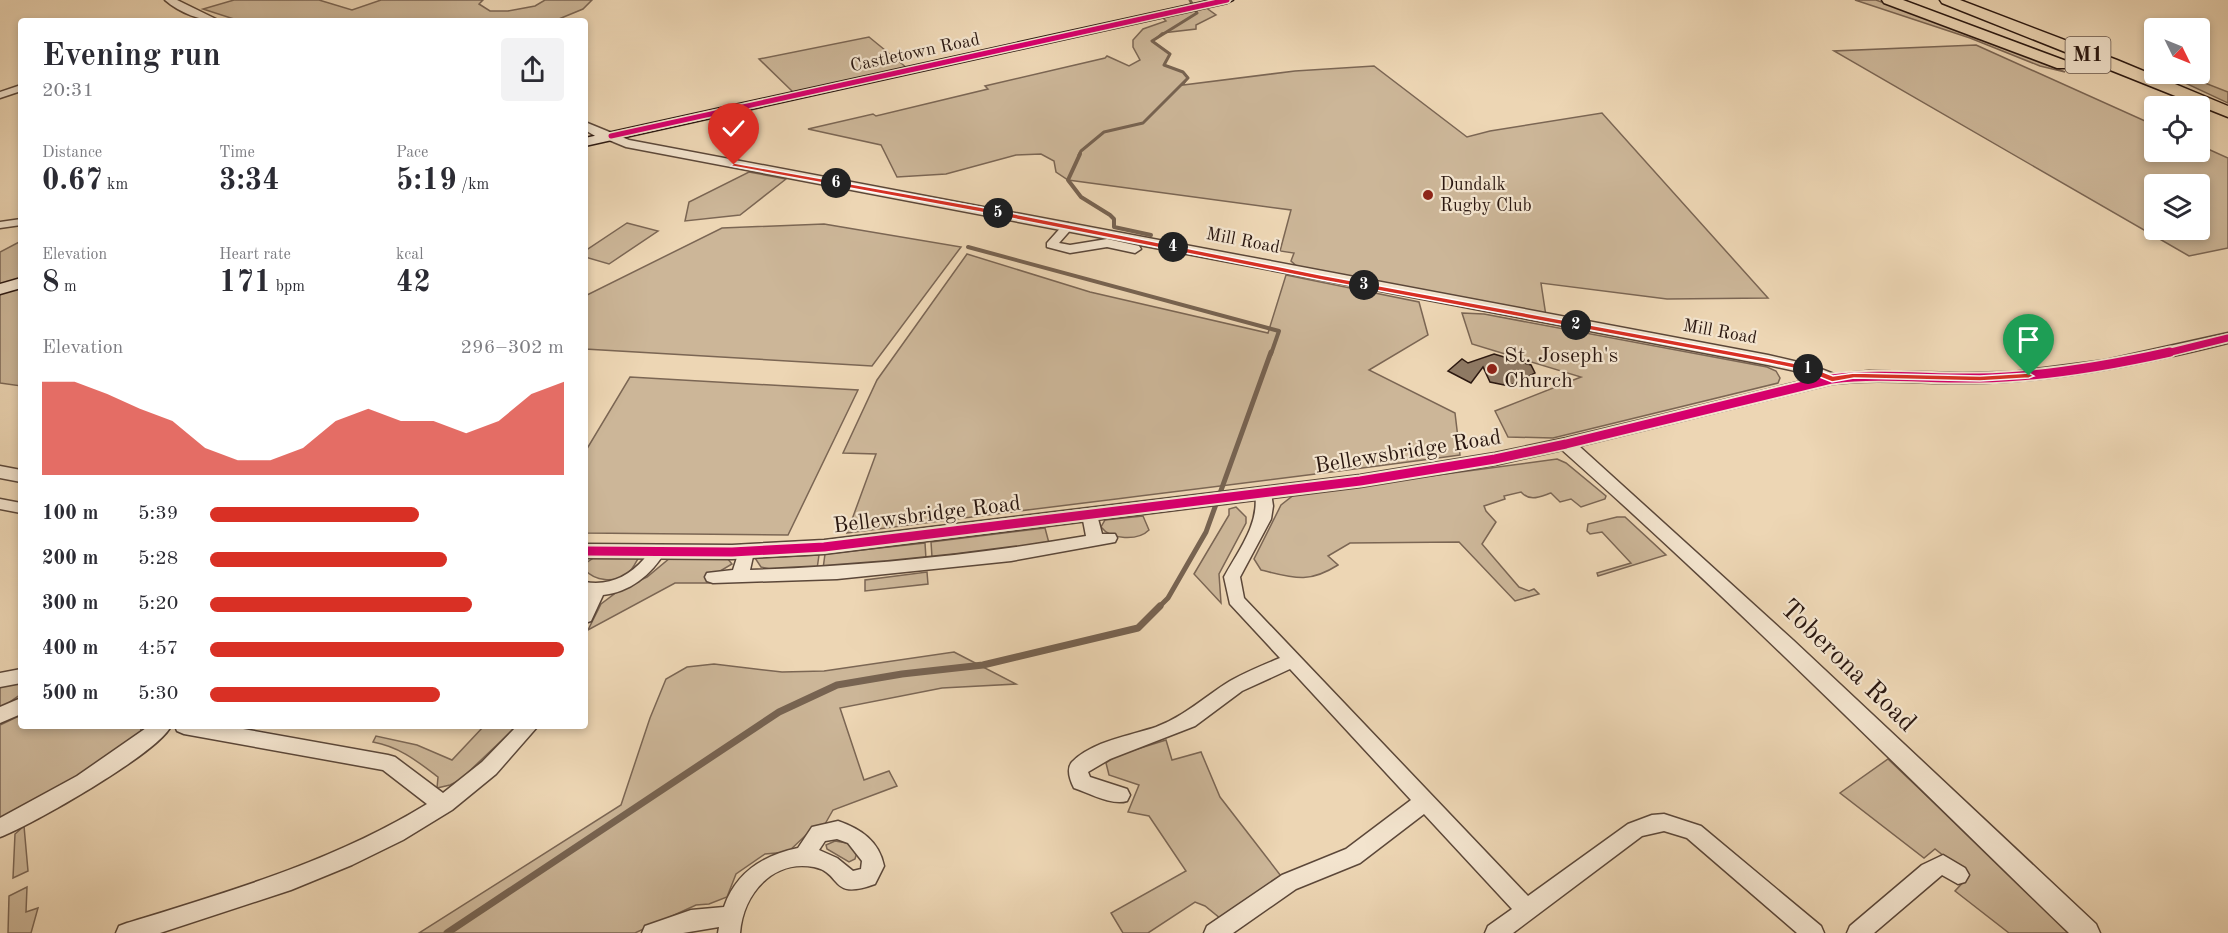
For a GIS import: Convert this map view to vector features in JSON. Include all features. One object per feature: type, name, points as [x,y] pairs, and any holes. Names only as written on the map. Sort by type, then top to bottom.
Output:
[{"type":"highway","points":[[1889,0],[2082,72]]},
{"type":"highway","name":"M1","points":[[1922,0],[2158,96]]},
{"type":"highway","name":"M1","points":[[1947,0],[2228,111]]},
{"type":"highway","points":[[1962,0],[2228,111]]},
{"type":"highway","points":[[2210,119],[2228,128]]},
{"type":"highway","points":[[2210,122],[2228,128]]},
{"type":"main road","name":"Castletown Road","points":[[588,141],[1221,1]]},
{"type":"main road","points":[[0,289],[18,284]]},
{"type":"street","points":[[170,0],[208,18]]},
{"type":"street","points":[[0,95],[18,89]]},
{"type":"street","name":"Mill Road","points":[[588,127],[626,143],[734,165],[1068,226],[1321,277],[1768,360],[1805,368],[1832,379]]},
{"type":"street","points":[[0,225],[18,222]]},
{"type":"street","points":[[1068,226],[1051,245],[1070,249],[1107,243],[1135,249]]},
{"type":"street","name":"Bellewsbridge Road","points":[[588,551],[746,552],[824,547],[1263,493],[1436,469],[1566,444],[1854,375],[1980,379],[2029,376],[2098,368],[2228,338]]},
{"type":"street","name":"Toberona Road","points":[[1566,444],[1631,501],[1786,646],[2087,933]]},
{"type":"street","points":[[0,472],[18,475]]},
{"type":"street","points":[[1263,493],[1265,506],[1263,519],[1232,578],[1236,600],[1527,910]]},
{"type":"street","points":[[0,504],[18,507]]},
{"type":"street","points":[[713,577],[837,573],[1011,555],[1102,539],[1090,515]]},
{"type":"street","points":[[591,590],[621,585],[639,574],[657,552]]},
{"type":"street","points":[[740,577],[746,552]]},
{"type":"street","points":[[1120,795],[1080,782],[1078,770],[1103,753],[1188,721],[1211,707],[1229,691],[1292,661]]},
{"type":"street","points":[[0,680],[18,677]]},
{"type":"street","points":[[0,716],[18,707]]},
{"type":"street","points":[[0,828],[82,785],[130,753],[158,729]]},
{"type":"street","points":[[201,729],[388,763],[443,804]]},
{"type":"street","points":[[127,933],[289,883],[383,841],[443,804],[516,742],[527,729]]},
{"type":"street","points":[[1215,933],[1289,882],[1353,856],[1425,802]]},
{"type":"street","points":[[1496,933],[1635,830],[1656,821],[1674,823],[1694,832],[1813,933]]},
{"type":"street","points":[[653,933],[691,920],[729,925],[740,895],[758,872],[795,857],[806,858]]},
{"type":"street","points":[[1858,933],[1929,872],[1943,864],[1958,875]]},
{"type":"shaded area","points":[[234,0],[319,0],[352,10],[381,0],[483,0],[479,4],[490,11],[508,11],[535,6],[545,0],[592,0],[583,9],[561,18],[231,18],[203,9]]},
{"type":"shaded area","points":[[1855,0],[1876,0],[1997,44],[2065,72],[2040,66],[1970,38]]},
{"type":"shaded area","name":"Dundalk Rugby Club","points":[[1205,7],[1216,15],[1196,25],[1196,29],[1162,33],[1153,41],[1170,54],[1164,65],[1183,72],[1188,78],[1183,85],[1295,71],[1374,66],[1467,137],[1490,131],[1602,113],[1768,298],[1667,299],[1541,283],[1546,316],[1301,270],[1291,261],[1294,253],[1280,251],[1291,210],[1068,180],[1056,172],[1054,161],[1041,154],[1016,155],[946,174],[897,177],[881,145],[808,129],[873,114],[876,116],[988,89],[985,86],[1107,56],[1129,66],[1140,60],[1133,47],[1133,40],[1143,29],[1166,21],[1162,17]]},
{"type":"shaded area","points":[[869,37],[907,68],[793,92],[759,59]]},
{"type":"shaded area","points":[[1976,45],[2144,121],[2144,162],[2210,162],[2210,150],[2228,158],[2228,248],[2189,256],[2161,240],[2210,240],[2210,174],[2144,174],[2144,230],[1834,51]]},
{"type":"shaded area","points":[[2187,84],[2208,84],[2228,92],[2228,103]]},
{"type":"shaded area","points":[[749,172],[786,179],[740,215],[685,221],[689,202]]},
{"type":"shaded area","points":[[627,223],[658,231],[609,264],[588,258],[588,249]]},
{"type":"shaded area","points":[[824,224],[961,247],[872,366],[588,349],[588,295],[722,228]]},
{"type":"shaded area","points":[[18,243],[18,280],[0,285],[0,252]]},
{"type":"shaded area","points":[[967,254],[1090,292],[1268,333],[1286,275],[1419,302],[1428,335],[1369,370],[1455,413],[1460,455],[847,533],[876,454],[843,453],[877,380]]},
{"type":"shaded area","points":[[18,288],[18,386],[0,383],[0,293]]},
{"type":"shaded area","points":[[1462,313],[1484,314],[1767,367],[1776,371],[1780,378],[1778,383],[1553,438],[1508,437],[1495,411],[1581,377],[1472,344]]},
{"type":"shaded area","points":[[630,377],[858,390],[788,535],[588,533],[588,447]]},
{"type":"shaded area","points":[[1557,459],[1566,463],[1606,496],[1605,499],[1581,507],[1571,499],[1560,502],[1551,493],[1531,498],[1521,492],[1504,496],[1505,499],[1484,506],[1496,522],[1482,544],[1519,587],[1529,591],[1534,589],[1539,594],[1515,601],[1459,542],[1350,543],[1328,556],[1338,565],[1318,575],[1301,578],[1261,570],[1254,559],[1281,505],[1295,494]]},
{"type":"shaded area","points":[[1236,507],[1246,517],[1246,523],[1219,574],[1221,603],[1194,574],[1229,515],[1229,509]]},
{"type":"shaded area","points":[[1143,516],[1149,530],[1138,536],[1118,537],[1101,527],[1105,520]]},
{"type":"shaded area","points":[[1625,517],[1666,555],[1598,576],[1597,573],[1631,563],[1602,532],[1590,534],[1587,531],[1588,524]]},
{"type":"shaded area","points":[[1045,528],[1049,543],[932,557],[931,542]]},
{"type":"shaded area","points":[[925,543],[926,559],[823,569],[825,554]]},
{"type":"shaded area","points":[[819,555],[817,569],[775,570],[761,567],[755,558]]},
{"type":"shaded area","points":[[595,557],[639,557],[629,573],[611,580],[589,574],[588,562]]},
{"type":"shaded area","points":[[670,558],[727,558],[732,564],[715,574],[710,583],[675,583],[588,630],[601,604],[621,589],[647,577]]},
{"type":"shaded area","points":[[927,572],[928,584],[865,591],[865,580]]},
{"type":"shaded area","points":[[954,652],[1016,684],[942,688],[840,708],[864,780],[889,771],[897,786],[833,810],[825,824],[806,835],[788,852],[765,854],[736,874],[727,897],[709,904],[696,905],[635,933],[419,933],[621,805],[650,718],[666,679],[687,667],[714,664],[782,672],[824,671]]},
{"type":"shaded area","points":[[18,684],[18,696],[0,709],[0,687]]},
{"type":"shaded area","points":[[18,716],[18,729],[141,729],[142,733],[93,772],[0,821],[0,725]]},
{"type":"shaded area","points":[[481,729],[514,729],[460,780],[437,788],[438,777],[423,765],[400,751],[373,742],[376,736],[417,745],[452,760]]},
{"type":"shaded area","points":[[1166,740],[1172,760],[1201,752],[1220,797],[1281,876],[1220,918],[1205,906],[1195,902],[1148,933],[1123,933],[1111,913],[1186,871],[1149,816],[1128,812],[1139,785],[1109,775],[1106,763],[1118,755]]},
{"type":"shaded area","points":[[1888,759],[2071,933],[2009,933],[1955,891],[1969,876],[1935,849],[1924,858],[1840,793]]},
{"type":"shaded area","points":[[24,826],[28,871],[13,878],[15,834]]},
{"type":"shaded area","points":[[835,841],[847,843],[857,852],[855,859],[849,862],[827,849],[826,845]]},
{"type":"shaded area","points":[[27,887],[26,912],[38,908],[31,933],[8,933],[9,896]]},
{"type":"building","name":"St. Joseph's Church","points":[[1494,354],[1531,365],[1535,373],[1509,386],[1490,382],[1483,367],[1471,383],[1448,371],[1462,359],[1468,363]]},
{"type":"waterway","points":[[1079,155],[1104,132],[1143,123],[1188,78],[1183,72],[1164,65],[1170,54],[1152,41],[1197,13],[1190,0]]},
{"type":"waterway","points":[[1080,154],[1068,180],[1081,197],[1110,215],[1114,219],[1114,227],[1151,235]]},
{"type":"waterway","points":[[968,247],[1279,331],[1271,354]]},
{"type":"waterway","points":[[447,933],[779,712],[837,685],[902,674],[983,665],[1138,628],[1168,598],[1206,532],[1271,352]]},
{"type":"cycle path","points":[[611,136],[1227,0]]},
{"type":"cycle path","points":[[588,551],[732,552],[824,547],[1360,481],[1495,459],[1566,444],[1832,379],[1869,376],[1982,378],[2044,374],[2167,353],[2228,338]]},
{"type":"place","name":"Dundalk Rugby Club","points":[[1428,195]]},
{"type":"place","name":"St. Joseph's Church","points":[[1492,369]]},
{"type":"route","points":[[734,165],[980,209],[1321,277],[1768,360],[1805,368],[1832,379],[1854,375],[1980,379],[2029,376]]}]
